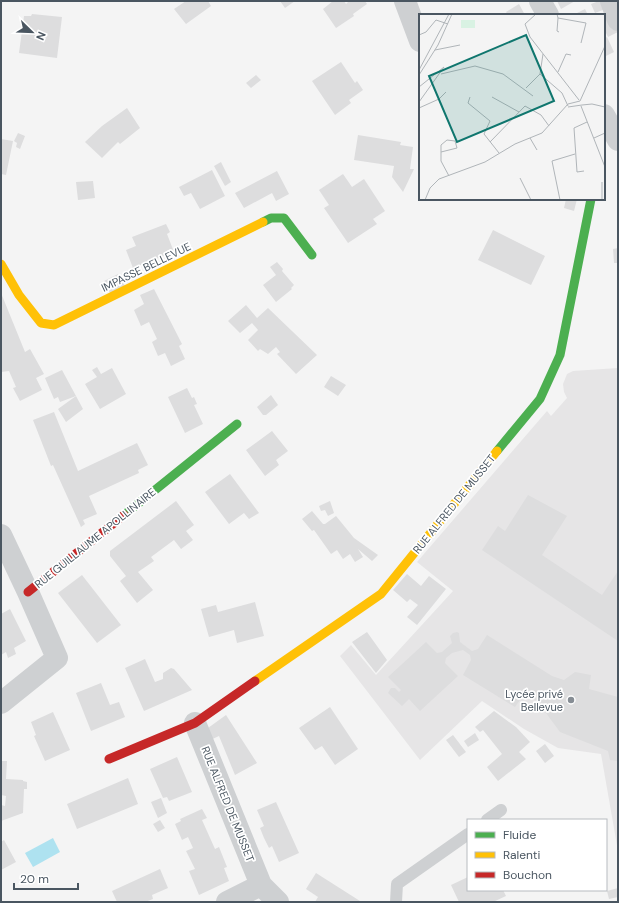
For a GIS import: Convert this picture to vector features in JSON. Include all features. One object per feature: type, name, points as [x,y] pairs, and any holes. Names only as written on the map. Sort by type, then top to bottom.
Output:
[{"type":"street","points":[[405,1],[419,38]]},
{"type":"street","points":[[540,1],[547,14]]},
{"type":"street","points":[[611,1],[618,20]]},
{"type":"street","points":[[605,117],[618,140]]},
{"type":"street","name":"RUE ALFRED DE MUSSET","points":[[109,759],[195,723],[382,594],[470,483],[540,399],[560,355],[591,200]]},
{"type":"street","name":"IMPASSE BELLEVUE","points":[[1,264],[19,295],[41,323],[54,325],[271,218],[284,218],[312,255]]},
{"type":"street","name":"RUE GUILLAUME APOLLINAIRE","points":[[1,703],[57,658],[28,592],[237,424]]},
{"type":"street","points":[[1,535],[28,592]]},
{"type":"street","name":"RUE ALFRED DE MUSSET","points":[[195,723],[261,885]]},
{"type":"street","points":[[227,902],[261,885],[278,902]]},
{"type":"lane","points":[[488,819],[501,810]]},
{"type":"lane","points":[[396,902],[397,884],[467,835]]},
{"type":"shaded area","points":[[618,368],[618,851],[601,754],[558,748],[524,729],[482,701],[420,760],[340,656],[351,645],[376,675],[453,591],[417,562],[547,411],[551,416],[567,398],[564,392],[563,384],[567,374],[573,371]]},
{"type":"water","points":[[53,838],[60,852],[33,867],[25,853]]},
{"type":"building","points":[[186,1],[208,1],[211,6],[186,24],[174,9]]},
{"type":"building","points":[[280,1],[295,1],[285,8]]},
{"type":"building","points":[[333,1],[344,1],[346,4],[349,1],[365,1],[367,4],[353,14],[354,16],[336,28],[323,9]]},
{"type":"building","points":[[557,1],[575,1],[561,9]]},
{"type":"building","points":[[599,1],[605,1],[608,8],[595,13],[591,4]]},
{"type":"building","points":[[519,4],[524,14],[507,14],[506,12]]},
{"type":"building","points":[[585,9],[588,14],[575,14]]},
{"type":"building","points":[[609,12],[618,32],[608,37],[605,31],[605,14]]},
{"type":"building","points":[[32,14],[62,17],[57,58],[19,53],[24,16],[31,16]]},
{"type":"building","points":[[607,37],[614,52],[605,56],[605,38]]},
{"type":"building","points":[[341,62],[355,83],[357,81],[363,90],[349,100],[351,103],[335,115],[312,81]]},
{"type":"building","points":[[256,75],[261,80],[251,88],[246,83]]},
{"type":"building","points":[[127,108],[140,128],[120,144],[118,142],[102,158],[85,142],[102,126]]},
{"type":"building","points":[[18,133],[25,136],[20,149],[16,147],[17,143],[14,141]]},
{"type":"building","points":[[358,135],[401,142],[400,145],[413,147],[410,169],[414,169],[403,192],[392,177],[394,166],[354,160]]},
{"type":"building","points":[[1,139],[13,141],[6,175],[1,174]]},
{"type":"building","points":[[221,162],[231,182],[225,186],[214,166]]},
{"type":"building","points":[[212,170],[225,196],[200,209],[191,193],[184,196],[179,187]]},
{"type":"building","points":[[277,171],[289,194],[276,201],[272,193],[244,208],[235,193]]},
{"type":"building","points":[[343,174],[352,187],[364,179],[385,211],[373,219],[377,224],[348,243],[324,208],[329,205],[319,190]]},
{"type":"building","points":[[93,181],[95,198],[78,200],[76,182]]},
{"type":"building","points":[[566,200],[577,200],[574,211],[564,208]]},
{"type":"building","points":[[166,224],[170,232],[167,234],[174,252],[133,268],[126,250],[136,246],[132,237]]},
{"type":"building","points":[[493,230],[545,256],[531,285],[478,260]]},
{"type":"building","points":[[618,248],[618,263],[614,263],[613,249]]},
{"type":"building","points":[[277,262],[283,269],[282,271],[294,285],[291,288],[292,289],[276,302],[263,285],[276,275],[270,267]]},
{"type":"building","points":[[118,274],[126,288],[111,295],[104,281]]},
{"type":"building","points":[[154,289],[182,344],[179,346],[185,359],[171,366],[165,353],[158,356],[152,342],[157,339],[149,322],[141,326],[134,310],[144,304],[140,295]]},
{"type":"building","points":[[1,293],[25,352],[30,349],[44,374],[36,378],[42,390],[20,401],[13,388],[16,387],[9,371],[1,372]]},
{"type":"building","points":[[246,305],[257,318],[268,308],[317,355],[296,374],[277,354],[280,352],[276,347],[268,354],[260,349],[258,351],[248,340],[258,330],[252,323],[240,333],[228,321]]},
{"type":"building","points":[[97,367],[101,374],[112,368],[126,394],[100,409],[85,384],[97,377],[92,370]]},
{"type":"building","points":[[62,370],[76,396],[60,402],[58,397],[54,399],[45,378]]},
{"type":"building","points":[[331,376],[346,385],[338,396],[324,387]]},
{"type":"building","points":[[187,388],[192,398],[194,397],[197,404],[194,405],[203,424],[185,433],[168,397]]},
{"type":"building","points":[[271,395],[278,405],[266,415],[263,415],[257,407]]},
{"type":"building","points":[[76,396],[83,409],[66,422],[58,409]]},
{"type":"building","points":[[54,412],[78,471],[137,443],[148,465],[138,470],[139,473],[89,496],[97,514],[83,520],[85,524],[81,527],[53,465],[51,466],[33,420]]},
{"type":"building","points":[[272,431],[288,451],[276,460],[279,465],[265,476],[246,450]]},
{"type":"building","points":[[230,474],[259,513],[249,519],[244,513],[229,524],[205,492]]},
{"type":"building","points":[[528,495],[567,516],[542,555],[602,595],[618,571],[618,641],[482,550],[498,526],[505,531]]},
{"type":"building","points":[[176,501],[194,525],[186,531],[193,540],[181,549],[174,540],[151,557],[154,561],[138,572],[153,590],[137,603],[120,581],[126,576],[110,556],[110,551]]},
{"type":"building","points":[[330,501],[334,513],[328,516],[325,510],[321,511],[319,506]]},
{"type":"building","points":[[312,511],[323,524],[336,516],[354,538],[378,555],[372,561],[358,549],[363,557],[355,562],[350,554],[343,559],[337,550],[331,554],[314,530],[312,531],[302,519]]},
{"type":"building","points":[[407,574],[421,586],[429,576],[446,589],[417,625],[407,617],[418,605],[410,599],[407,602],[393,590]]},
{"type":"building","points":[[82,575],[121,625],[97,643],[58,593]]},
{"type":"building","points":[[255,602],[264,636],[237,643],[234,630],[209,637],[201,609],[216,605],[218,612]]},
{"type":"building","points":[[10,609],[26,641],[14,648],[16,654],[8,658],[6,652],[1,655],[1,614]]},
{"type":"building","points":[[367,632],[387,660],[376,673],[352,642]]},
{"type":"building","points":[[457,632],[459,633],[460,642],[472,651],[478,649],[487,635],[552,676],[564,680],[575,672],[591,675],[589,689],[618,697],[618,761],[610,760],[608,751],[560,732],[537,701],[525,693],[515,707],[463,675],[471,660],[470,655],[463,650],[452,653],[446,658],[445,663],[458,676],[420,711],[409,699],[402,706],[388,693],[391,688],[395,688],[399,692],[401,690],[388,677],[426,642],[437,653],[442,652],[452,643],[450,636]]},
{"type":"building","points":[[145,659],[155,682],[163,679],[163,673],[171,668],[174,669],[192,690],[144,711],[125,668]]},
{"type":"building","points":[[101,683],[110,705],[119,702],[125,717],[91,731],[76,693]]},
{"type":"building","points":[[330,707],[358,749],[335,765],[322,746],[315,750],[299,728]]},
{"type":"building","points":[[494,711],[516,727],[530,742],[519,752],[526,759],[498,781],[487,767],[502,754],[483,730],[480,732],[475,727]]},
{"type":"building","points":[[53,712],[70,750],[45,761],[34,736],[36,735],[31,722]]},
{"type":"building","points":[[226,715],[257,763],[235,775],[219,736],[206,742],[208,728]]},
{"type":"building","points":[[475,733],[479,740],[468,747],[464,741]]},
{"type":"building","points":[[453,735],[466,752],[459,757],[446,740]]},
{"type":"building","points":[[545,744],[554,756],[545,763],[536,751]]},
{"type":"building","points":[[177,757],[192,792],[169,801],[167,797],[163,798],[150,769]]},
{"type":"building","points":[[1,761],[7,761],[6,779],[23,780],[27,782],[27,789],[24,789],[23,813],[1,821],[1,805],[5,806],[6,796],[1,795]]},
{"type":"building","points":[[128,778],[138,804],[77,829],[67,804]]},
{"type":"building","points":[[161,798],[167,813],[158,818],[151,802]]},
{"type":"building","points":[[276,802],[299,853],[279,862],[272,846],[269,848],[264,838],[260,828],[264,826],[257,810]]},
{"type":"building","points":[[202,809],[207,818],[202,820],[215,849],[219,847],[227,867],[224,868],[229,881],[199,895],[189,871],[195,869],[186,851],[193,848],[188,837],[182,840],[175,824],[181,821],[180,819]]},
{"type":"building","points":[[160,820],[165,828],[158,832],[153,824]]},
{"type":"building","points":[[4,840],[16,862],[1,870],[1,842]]},
{"type":"building","points":[[160,869],[168,888],[152,895],[153,899],[145,902],[117,902],[112,891]]},
{"type":"building","points":[[316,873],[360,901],[315,902],[318,897],[306,889]]},
{"type":"building","points":[[467,877],[467,891],[504,891],[506,896],[493,902],[459,902],[451,885]]},
{"type":"building","points":[[618,888],[618,897],[609,899],[607,891]]},
{"type":"traffic: fast","points":[[497,451],[540,399],[560,355],[591,200]]},
{"type":"traffic: fast","points":[[263,222],[271,218],[284,218],[312,255]]},
{"type":"traffic: fast","points":[[124,515],[237,424]]},
{"type":"traffic: slow","points":[[1,264],[19,295],[41,323],[54,325],[263,222]]},
{"type":"traffic: slow","points":[[255,681],[381,594],[497,451]]},
{"type":"traffic: jam","points":[[28,592],[124,515]]},
{"type":"traffic: jam","points":[[109,759],[195,723],[255,681]]},
{"type":"place","name":"Lycée privé Bellevue","points":[[571,700]]}]
